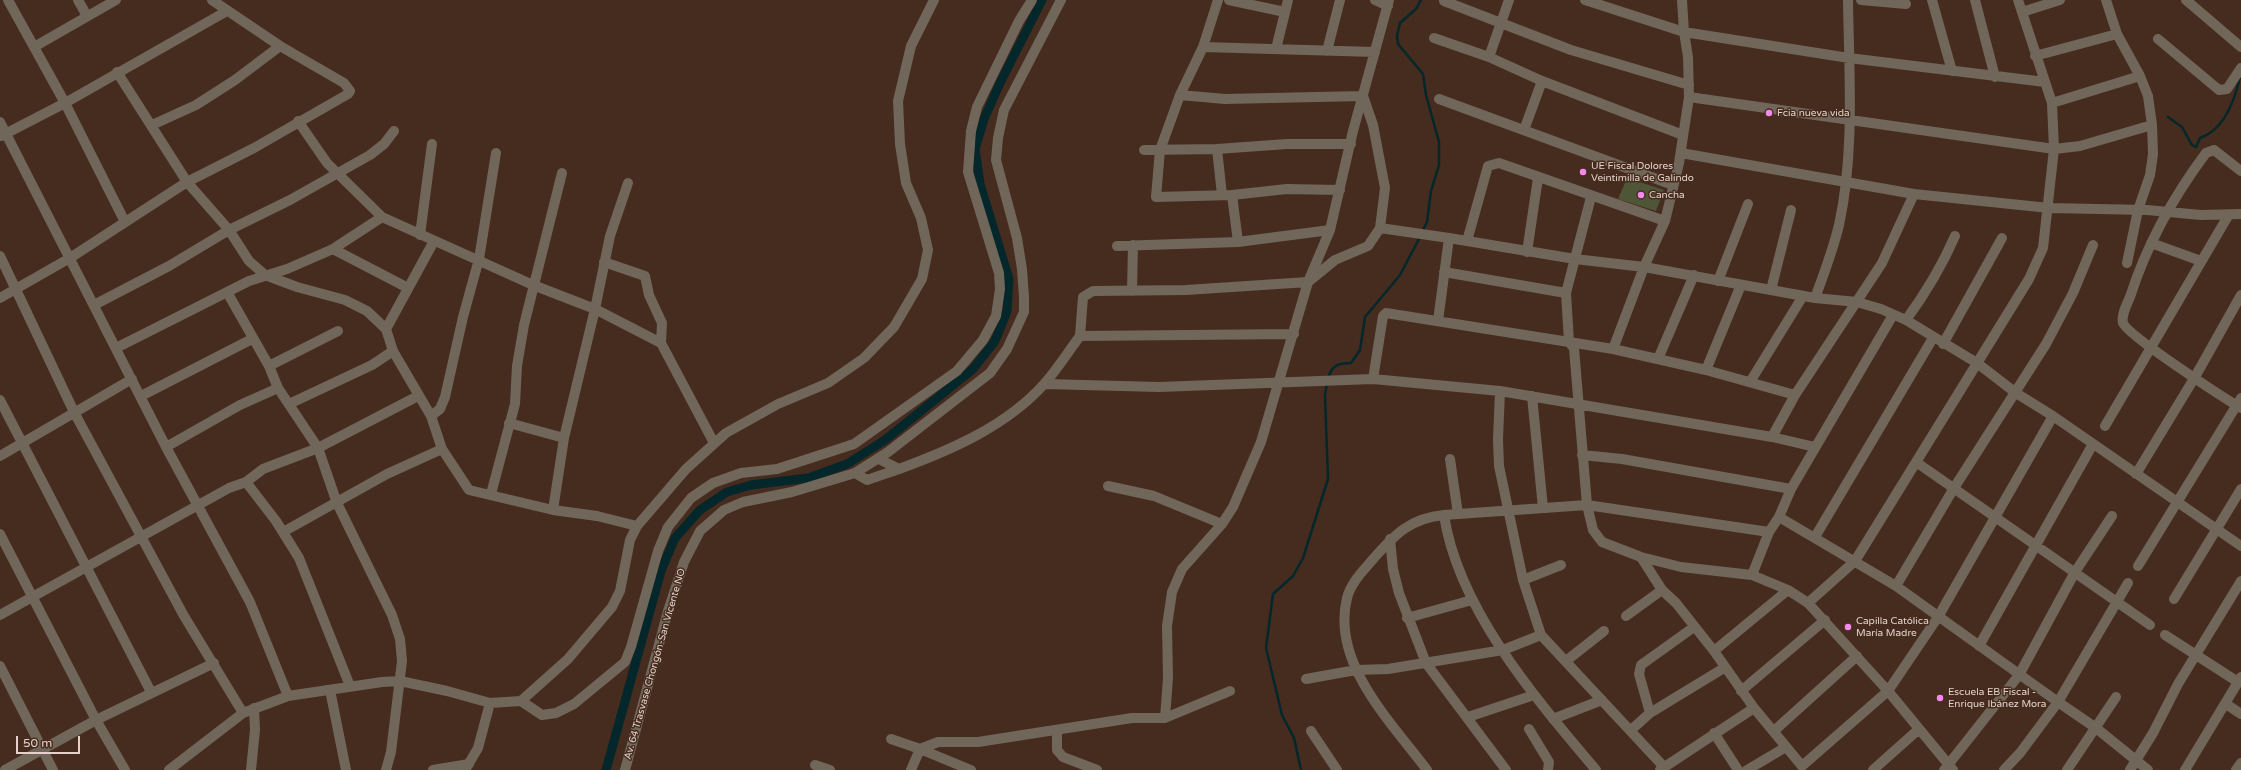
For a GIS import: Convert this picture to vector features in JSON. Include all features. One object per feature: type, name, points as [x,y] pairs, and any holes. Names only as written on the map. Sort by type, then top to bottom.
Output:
[{"type":"street","points":[[8,0],[65,103],[125,222]]},
{"type":"street","points":[[78,0],[88,16]]},
{"type":"street","points":[[34,47],[116,0]]},
{"type":"street","points":[[0,298],[70,258],[187,182],[254,148],[298,121],[344,97],[350,91],[344,83],[280,46],[212,0]]},
{"type":"street","points":[[521,701],[568,659],[612,607],[620,591],[630,540],[637,526],[686,469],[726,433],[778,404],[828,383],[864,358],[894,327],[922,279],[928,250],[921,218],[906,183],[900,144],[898,101],[910,46],[934,0]]},
{"type":"street","points":[[170,770],[243,712],[288,696],[350,686],[400,681],[447,691],[490,703],[521,701],[542,715],[556,713],[574,704],[625,662],[631,647],[658,551],[668,528],[691,498],[713,484],[741,473],[777,469],[854,444],[957,370],[983,340],[996,316],[1000,289],[998,273],[968,172],[971,132],[977,106],[1016,28],[1032,0]]},
{"type":"street","name":"Av. 64 Trasvase Chongón-San Vicente NO","points":[[625,770],[668,611],[684,562],[700,531],[724,510],[743,502],[792,492],[854,473],[879,458],[990,373],[1016,331],[1024,312],[1022,269],[1017,238],[996,160],[998,138],[1004,110],[1061,0]]},
{"type":"street","points":[[1218,0],[1203,47],[1180,95],[1160,150],[1156,197],[1227,195],[1287,189],[1340,190]]},
{"type":"street","points":[[1229,0],[1285,12]]},
{"type":"street","points":[[1276,49],[1288,0]]},
{"type":"street","points":[[1327,50],[1340,0]]},
{"type":"street","points":[[1165,718],[1168,678],[1167,626],[1172,592],[1182,569],[1222,524],[1233,507],[1261,442],[1280,382],[1308,282],[1330,230],[1388,3],[1375,0]]},
{"type":"street","points":[[1444,0],[1571,50],[1689,85]]},
{"type":"street","points":[[1489,57],[1509,0]]},
{"type":"street","points":[[1585,0],[1684,32],[1849,58],[2045,82]]},
{"type":"street","points":[[1613,349],[1644,267],[1665,221],[1674,185],[1689,97],[1688,57],[1684,32],[1682,0]]},
{"type":"street","points":[[1815,298],[1839,225],[1846,181],[1850,121],[1848,0]]},
{"type":"street","points":[[1861,0],[1906,4]]},
{"type":"street","points":[[1932,0],[1952,71]]},
{"type":"street","points":[[1975,0],[1995,77]]},
{"type":"street","points":[[1808,603],[1855,561],[2037,263],[2043,248],[2049,208],[2054,149],[2052,103],[2035,56],[2018,0]]},
{"type":"street","points":[[2022,12],[2060,0]]},
{"type":"street","points":[[2106,0],[2117,34],[2140,76],[2148,96],[2152,125],[2154,154],[2143,210],[2127,263]]},
{"type":"street","points":[[2186,0],[2241,47]]},
{"type":"street","points":[[3,135],[65,103],[117,72],[227,11]]},
{"type":"street","points":[[2035,56],[2117,34]]},
{"type":"street","points":[[1434,38],[1489,57],[1542,81],[1683,135]]},
{"type":"street","points":[[2158,39],[2219,90],[2227,89],[2241,68]]},
{"type":"street","points":[[152,125],[196,105],[235,80],[280,46]]},
{"type":"street","points":[[1203,47],[1375,52]]},
{"type":"street","points":[[117,72],[187,182],[229,230],[249,260],[265,275],[297,287],[345,300],[366,311],[386,329],[393,351],[431,416],[442,449],[468,490],[491,494],[553,510],[597,516],[637,526]]},
{"type":"street","points":[[2052,103],[2140,76]]},
{"type":"street","points":[[1524,130],[1542,81]]},
{"type":"street","points":[[1180,95],[1225,99],[1363,96]]},
{"type":"street","points":[[854,473],[867,480],[899,469],[981,434],[1018,408],[1045,384],[1080,336],[1083,297],[1086,293],[1093,291],[1241,288],[1308,282],[1335,260],[1368,246],[1380,228],[1384,188],[1382,167],[1363,96]]},
{"type":"street","points":[[1689,97],[1727,101],[1850,121],[2054,149],[2080,146],[2152,125]]},
{"type":"street","points":[[1439,99],[1674,185]]},
{"type":"street","points":[[298,121],[327,163],[382,217],[420,235],[479,259],[533,285],[595,309],[661,343]]},
{"type":"street","points":[[0,122],[3,135],[70,258],[166,447],[250,602],[288,696]]},
{"type":"street","points":[[94,305],[169,266],[229,230],[290,200],[337,173],[384,144],[394,131]]},
{"type":"street","points":[[420,235],[432,144]]},
{"type":"street","points":[[1144,150],[1217,150],[1287,144],[1351,144]]},
{"type":"street","points":[[1217,150],[1238,242]]},
{"type":"street","points":[[2138,566],[2239,404],[2195,377],[2151,347],[2126,328],[2123,318],[2142,260],[2152,242],[2163,212],[2189,176],[2210,150],[2219,153],[2241,171]]},
{"type":"street","points":[[431,416],[440,409],[445,398],[463,317],[479,259],[496,153]]},
{"type":"street","points":[[1680,153],[1914,194],[2049,208],[2143,210],[2228,216],[2241,214]]},
{"type":"street","points":[[1467,241],[1488,166],[1499,163],[1591,197],[1665,221]]},
{"type":"street","points":[[491,494],[515,404],[517,366],[533,285],[562,172]]},
{"type":"street","points":[[1527,252],[1538,178]]},
{"type":"street","points":[[553,510],[564,438],[595,309],[604,262],[610,236],[628,183]]},
{"type":"street","points":[[1772,437],[1795,395],[1882,263],[1914,194]]},
{"type":"street","points":[[1591,197],[1566,293],[1569,342],[1574,348],[1587,505],[1593,530],[1602,542],[1641,557],[1681,567],[1752,575],[1788,590],[1808,603],[1888,691],[1948,768],[2019,675],[2075,572],[2112,516]]},
{"type":"street","points":[[1718,281],[1748,204]]},
{"type":"street","points":[[1771,290],[1791,210]]},
{"type":"street","points":[[2105,426],[2228,216]]},
{"type":"street","points":[[116,348],[249,281],[287,269],[333,249],[382,217]]},
{"type":"street","points":[[1380,228],[1449,238],[1527,252],[1694,275],[1718,281],[1802,296],[1857,302],[1893,315],[1906,320],[1933,338],[1976,363],[2016,393],[2053,416],[2241,546]]},
{"type":"street","points":[[1117,246],[1238,242],[1330,230]]},
{"type":"street","points":[[1906,320],[1921,300],[1947,254],[1955,236]]},
{"type":"street","points":[[1438,321],[1449,238]]},
{"type":"street","points":[[1943,344],[2002,238]]},
{"type":"street","points":[[386,329],[434,241]]},
{"type":"street","points":[[2152,242],[2201,261]]},
{"type":"street","points":[[1132,291],[1133,245]]},
{"type":"street","points":[[1896,586],[1954,488],[2016,393],[2073,293],[2093,245]]},
{"type":"street","points":[[333,249],[408,288]]},
{"type":"street","points":[[0,256],[17,289],[74,412],[184,616],[243,712]]},
{"type":"street","points":[[604,262],[645,276],[649,295],[662,323],[661,343],[714,443]]},
{"type":"street","points":[[1444,272],[1566,293]]},
{"type":"street","points":[[1658,358],[1694,275]]},
{"type":"street","points":[[1706,370],[1741,285]]},
{"type":"street","points":[[227,292],[252,339],[269,366],[278,388],[318,448],[337,503],[392,615],[400,639],[402,660],[400,681],[391,752],[386,770]]},
{"type":"street","points":[[2133,472],[2195,377],[2241,295]]},
{"type":"street","points":[[1750,382],[1802,296]]},
{"type":"street","points":[[1373,379],[1384,314],[1438,321],[1613,349],[1706,370],[1795,395]]},
{"type":"street","points":[[1752,575],[1769,532],[1779,517],[1791,489],[1893,315]]},
{"type":"street","points":[[269,366],[338,331]]},
{"type":"street","points":[[1080,336],[1294,334]]},
{"type":"street","points":[[1815,537],[1933,338]]},
{"type":"street","points":[[141,396],[252,339]]},
{"type":"street","points":[[289,404],[372,365],[393,351]]},
{"type":"street","points":[[0,456],[132,379]]},
{"type":"street","points":[[1045,384],[1159,387],[1373,379],[1500,391],[1772,437],[1815,447]]},
{"type":"street","points":[[166,447],[240,405],[278,388]]},
{"type":"street","points":[[1500,391],[1498,439],[1499,466],[1507,510],[1523,580],[1541,635],[1665,768],[1754,708]]},
{"type":"street","points":[[0,615],[199,507],[229,488],[246,482],[263,469],[318,448],[418,396]]},
{"type":"street","points":[[1532,396],[1543,508]]},
{"type":"street","points":[[0,400],[150,692]]},
{"type":"street","points":[[1641,557],[1662,590],[1676,603],[1714,651],[1724,668],[1754,708],[1775,730],[1786,748],[1804,768],[1888,691],[1938,617],[1994,516],[2053,416]]},
{"type":"street","points":[[509,423],[564,438]]},
{"type":"street","points":[[1979,646],[2093,444]]},
{"type":"street","points":[[283,532],[387,474],[442,449]]},
{"type":"street","points":[[1582,455],[1622,459],[1791,489]]},
{"type":"street","points":[[879,458],[899,469]]},
{"type":"street","points":[[1450,459],[1458,514]]},
{"type":"street","points":[[1916,462],[2150,625]]},
{"type":"street","points":[[246,482],[283,532],[299,558],[350,686]]},
{"type":"street","points":[[1108,486],[1154,496],[1222,524]]},
{"type":"street","points":[[2174,599],[2241,489]]},
{"type":"street","points":[[1427,770],[1376,702],[1356,670],[1344,632],[1347,598],[1355,581],[1390,539],[1413,522],[1426,516],[1587,505],[1769,532]]},
{"type":"street","points":[[1444,515],[1447,540],[1454,562],[1472,600],[1503,650],[1534,695],[1596,770]]},
{"type":"street","points":[[1779,517],[1896,586],[2019,675],[2096,728],[2141,763]]},
{"type":"street","points":[[0,534],[96,720],[125,770]]},
{"type":"street","points":[[1390,539],[1393,570],[1408,618],[1426,663],[1468,717],[1506,770]]},
{"type":"street","points":[[1523,580],[1561,566]]},
{"type":"street","points":[[2130,770],[2141,763],[2153,733],[2178,684],[2241,581]]},
{"type":"street","points":[[2004,770],[2020,753],[2058,702],[2128,583]]},
{"type":"street","points":[[1626,616],[1662,590]]},
{"type":"street","points":[[1714,651],[1788,590]]},
{"type":"street","points":[[1408,618],[1472,600]]},
{"type":"street","points":[[1741,691],[1824,620]]},
{"type":"street","points":[[1650,713],[1640,674],[1640,665],[1694,627]]},
{"type":"street","points":[[1566,661],[1604,631]]},
{"type":"street","points":[[1306,679],[1356,670],[1426,663],[1503,650],[1541,635]]},
{"type":"street","points":[[2165,636],[2195,656],[2240,680],[2185,770]]},
{"type":"street","points":[[1775,730],[1857,656]]},
{"type":"street","points":[[5,770],[150,692],[214,663]]},
{"type":"street","points":[[0,666],[53,770]]},
{"type":"street","points":[[1631,730],[1650,713],[1724,668]]},
{"type":"street","points":[[330,690],[346,770]]},
{"type":"street","points":[[912,770],[920,749],[938,742],[978,742],[1132,718],[1165,718],[1230,691]]},
{"type":"street","points":[[1468,717],[1534,695]]},
{"type":"street","points":[[2067,770],[2116,697]]},
{"type":"street","points":[[1553,719],[1602,700]]},
{"type":"street","points":[[433,770],[467,767],[478,748],[490,703]]},
{"type":"street","points":[[2226,704],[2241,714]]},
{"type":"street","points":[[251,770],[255,730],[254,708]]},
{"type":"street","points":[[1529,729],[1549,762],[1548,770]]},
{"type":"street","points":[[1873,770],[1918,729]]},
{"type":"street","points":[[1057,730],[1057,750],[1063,756],[1097,770]]},
{"type":"street","points":[[1311,731],[1337,770]]},
{"type":"street","points":[[1714,734],[1738,770]]},
{"type":"street","points":[[891,739],[971,770]]},
{"type":"street","points":[[1747,770],[1786,748]]},
{"type":"street","points":[[2236,770],[2241,763]]},
{"type":"street","points":[[815,765],[830,770]]},
{"type":"green space","name":"Cancha","points":[[1627,178],[1664,190],[1656,211],[1618,199]]},
{"type":"waterway","points":[[606,770],[661,571],[675,538],[700,510],[727,492],[751,485],[808,478],[847,464],[885,440],[973,369],[995,341],[1007,311],[1009,279],[980,184],[975,149],[984,119],[1000,83],[1042,0]]},
{"type":"waterway","points":[[1421,0],[1416,9],[1400,23],[1397,36],[1398,44],[1423,74],[1426,95],[1439,142],[1439,165],[1431,191],[1427,222],[1422,232]]},
{"type":"waterway","points":[[2168,117],[2182,127],[2192,145],[2196,147],[2200,138],[2216,128],[2222,121],[2235,95],[2240,77]]},
{"type":"waterway","points":[[1328,378],[1336,366],[1351,363],[1360,350],[1365,317],[1400,275],[1420,237]]},
{"type":"waterway","points":[[1301,770],[1294,738],[1282,715],[1266,648],[1273,594],[1293,576],[1303,558],[1328,479],[1325,395],[1327,383]]},
{"type":"place","name":"Fcia nueva vida","points":[[1769,113]]},
{"type":"place","name":"UE Fiscal Dolores Veintimilla de Galindo","points":[[1583,172]]},
{"type":"place","name":"Cancha","points":[[1641,195]]},
{"type":"place","name":"Capilla Católica María Madre","points":[[1848,627]]},
{"type":"place","name":"Escuela EB Fiscal - Enrique Ibánez Mora","points":[[1940,698]]}]
